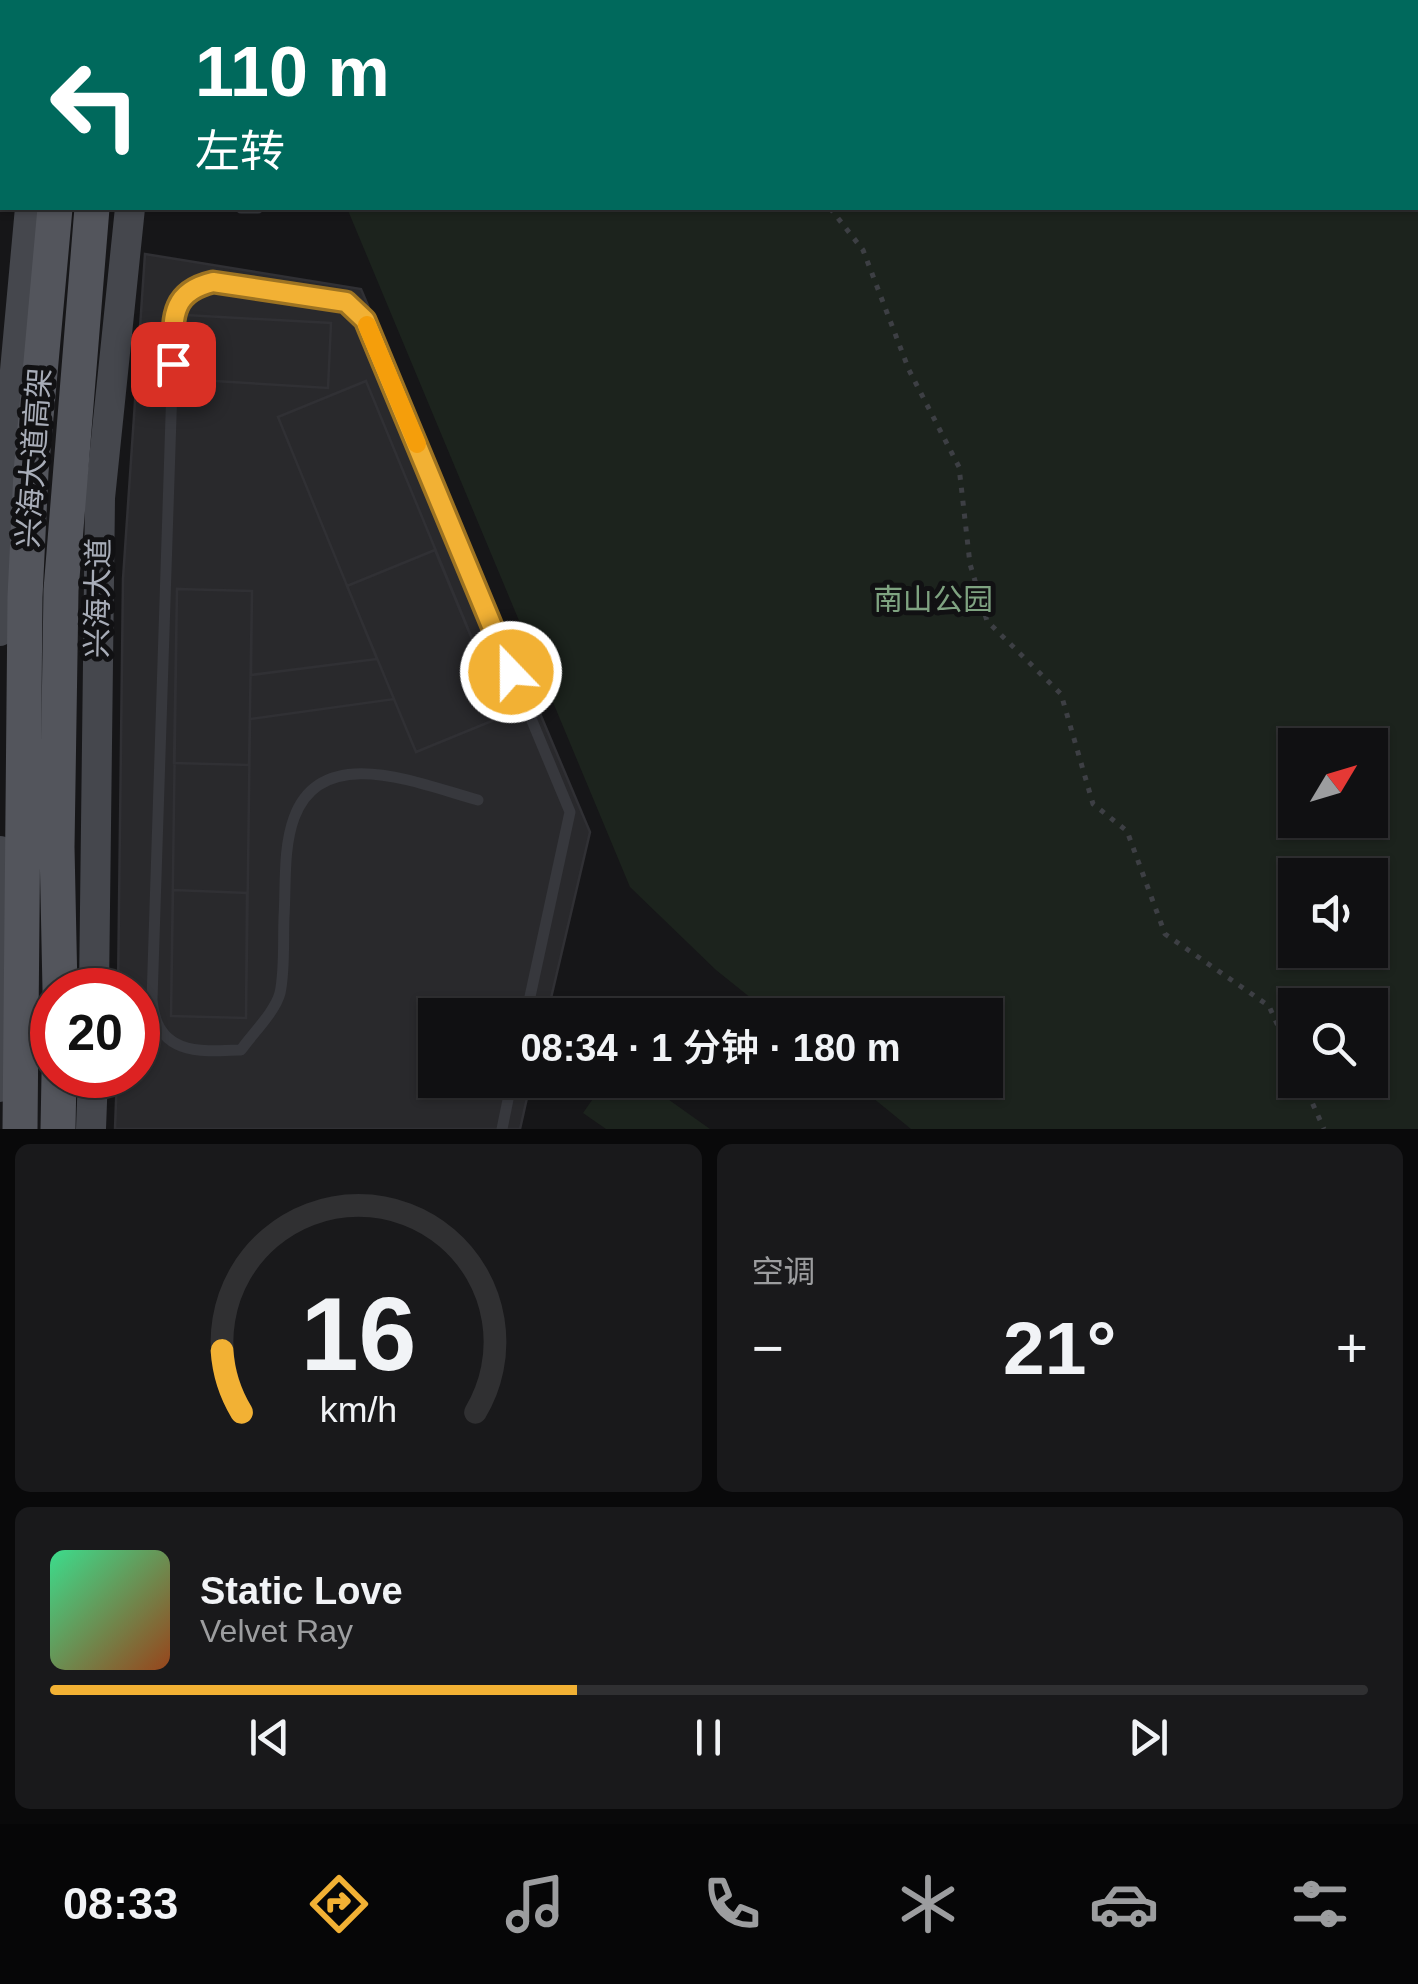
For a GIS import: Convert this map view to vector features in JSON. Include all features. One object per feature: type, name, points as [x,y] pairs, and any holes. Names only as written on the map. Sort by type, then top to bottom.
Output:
[{"type":"main road","name":"兴海大道高架","points":[[20,1129],[25,597],[31,472],[55,210]]},
{"type":"main road","name":"兴海大道高架","points":[[60,968],[57,847],[61,590],[92,210]]},
{"type":"main road","points":[[58,1129],[59,1098]]},
{"type":"street","points":[[0,631],[5,482],[30,210]]},
{"type":"street","name":"兴海大道","points":[[94,968],[100,498],[130,210]]},
{"type":"street","points":[[0,851],[0,1087]]},
{"type":"street","points":[[91,1129],[92,1098]]},
{"type":"lane","points":[[478,800],[358,772],[340,774],[320,785],[294,816],[288,841],[280,996],[241,1050],[184,1050],[160,1028],[153,1016],[152,1000],[174,325],[177,306],[191,289],[213,282],[346,302],[365,320],[570,812],[530,998]]},
{"type":"lane","points":[[502,1129],[508,1098]]},
{"type":"path","points":[[832,210],[863,250],[909,370],[959,467],[970,564],[987,622],[1061,694],[1093,804],[1127,830],[1165,934],[1269,1006],[1278,1026]]},
{"type":"path","points":[[1310,1098],[1324,1129]]},
{"type":"green space","name":"南山公园","points":[[348,210],[1418,210],[1418,1129],[911,1129],[873,1098],[1003,1098],[1003,998],[751,998],[630,887]]},
{"type":"green space","points":[[593,1098],[666,1098],[710,1129],[606,1129],[583,1113]]},
{"type":"building","points":[[145,254],[361,289],[590,832],[551,998],[418,998],[418,1098],[527,1098],[520,1129],[115,1129],[116,1098],[160,1098],[160,968],[118,968],[123,579]]},
{"type":"building","points":[[185,315],[331,323],[328,388],[182,379]]},
{"type":"building","points":[[366,381],[504,716],[416,752],[394,699],[250,719],[246,1018],[171,1016],[177,589],[252,591],[251,675],[377,659],[278,417]]},
{"type":"building","points":[[435,550],[504,716],[416,752],[347,586]]},
{"type":"building","points":[[177,589],[252,591],[249,765],[174,763]]},
{"type":"building","points":[[173,890],[247,893],[246,1018],[171,1016]]},
{"type":"slow traffic","points":[[367,325],[417,444]]},
{"type":"route","points":[[173,364],[177,306],[182,296],[202,284],[213,282],[354,306],[365,320],[511,672]]}]
